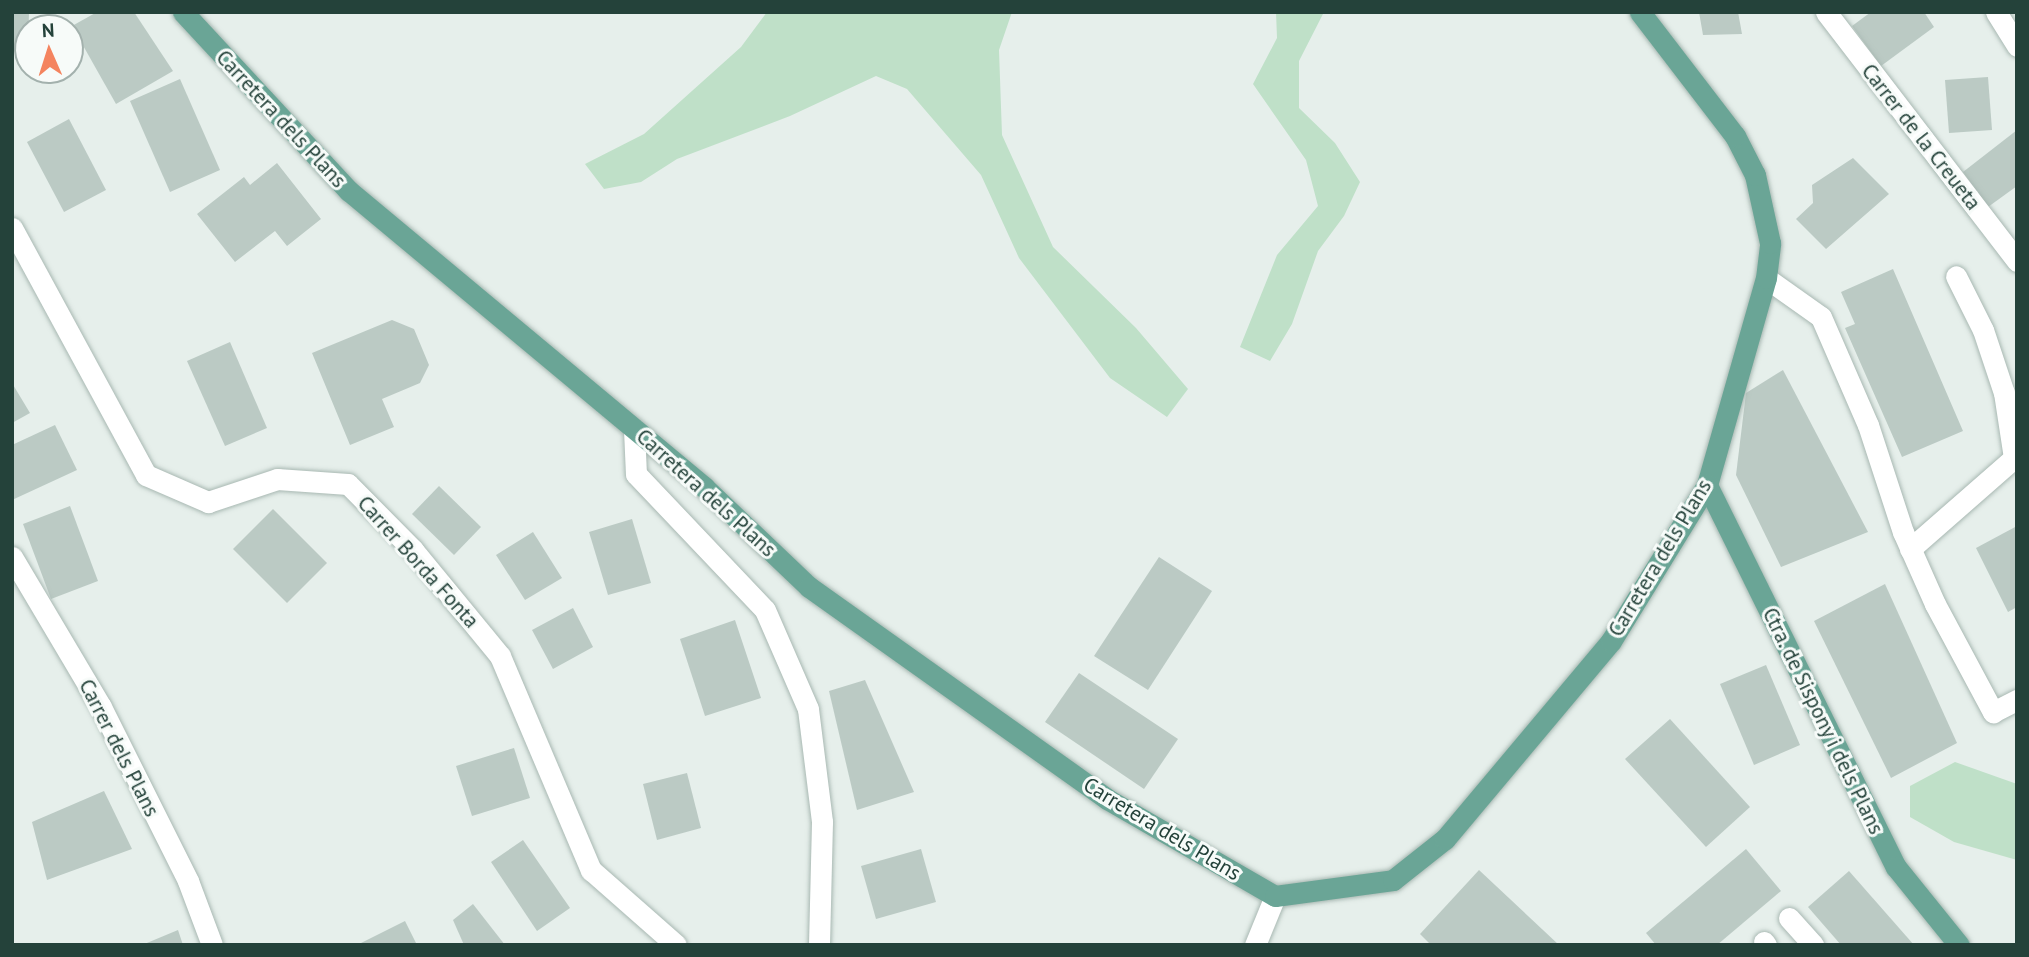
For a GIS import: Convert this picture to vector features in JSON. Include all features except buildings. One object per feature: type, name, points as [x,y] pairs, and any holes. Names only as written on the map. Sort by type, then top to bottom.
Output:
[{"type":"main road","name":"Carretera dels Plans","points":[[183,12],[349,191],[634,429],[809,587],[1107,799],[1275,896],[1393,880],[1445,839],[1611,641],[1707,485],[1766,278],[1770,243],[1755,175],[1705,91],[1640,12]]},
{"type":"main road","name":"Ctra. de Sispony i dels Plans","points":[[1707,485],[1896,867],[1959,945]]},
{"type":"street","name":"Carrer de la Creueta","points":[[1826,12],[2017,261]]},
{"type":"street","points":[[1996,12],[2017,46]]},
{"type":"street","name":"Carrer Borda Fonta","points":[[12,228],[146,475],[208,502],[277,479],[348,484],[413,551],[500,656],[590,870],[676,945]]},
{"type":"street","points":[[1910,549],[2014,458],[1996,368],[1983,330],[1956,276]]},
{"type":"street","points":[[1766,278],[1821,317],[1868,425],[1910,549],[1993,712],[2017,700]]},
{"type":"street","points":[[634,429],[636,474],[765,610],[807,709],[822,822],[819,945]]},
{"type":"street","name":"Carrer dels Plans","points":[[12,557],[101,707],[188,881],[212,945]]},
{"type":"street","points":[[1255,945],[1275,896]]},
{"type":"street","points":[[1789,918],[1812,945]]},
{"type":"green space","points":[[767,12],[1012,12],[999,50],[1002,135],[1053,247],[1136,328],[1188,389],[1167,417],[1110,378],[1019,258],[981,175],[907,89],[876,76],[790,116],[677,159],[641,182],[604,189],[585,164],[644,134],[741,47]]},
{"type":"green space","points":[[1276,12],[1324,12],[1299,61],[1299,108],[1335,143],[1360,182],[1344,216],[1318,251],[1292,324],[1270,361],[1240,347],[1277,255],[1318,206],[1306,160],[1253,84],[1277,38]]},
{"type":"green space","points":[[1955,762],[2017,784],[2017,860],[1954,842],[1910,817],[1910,786]]}]
